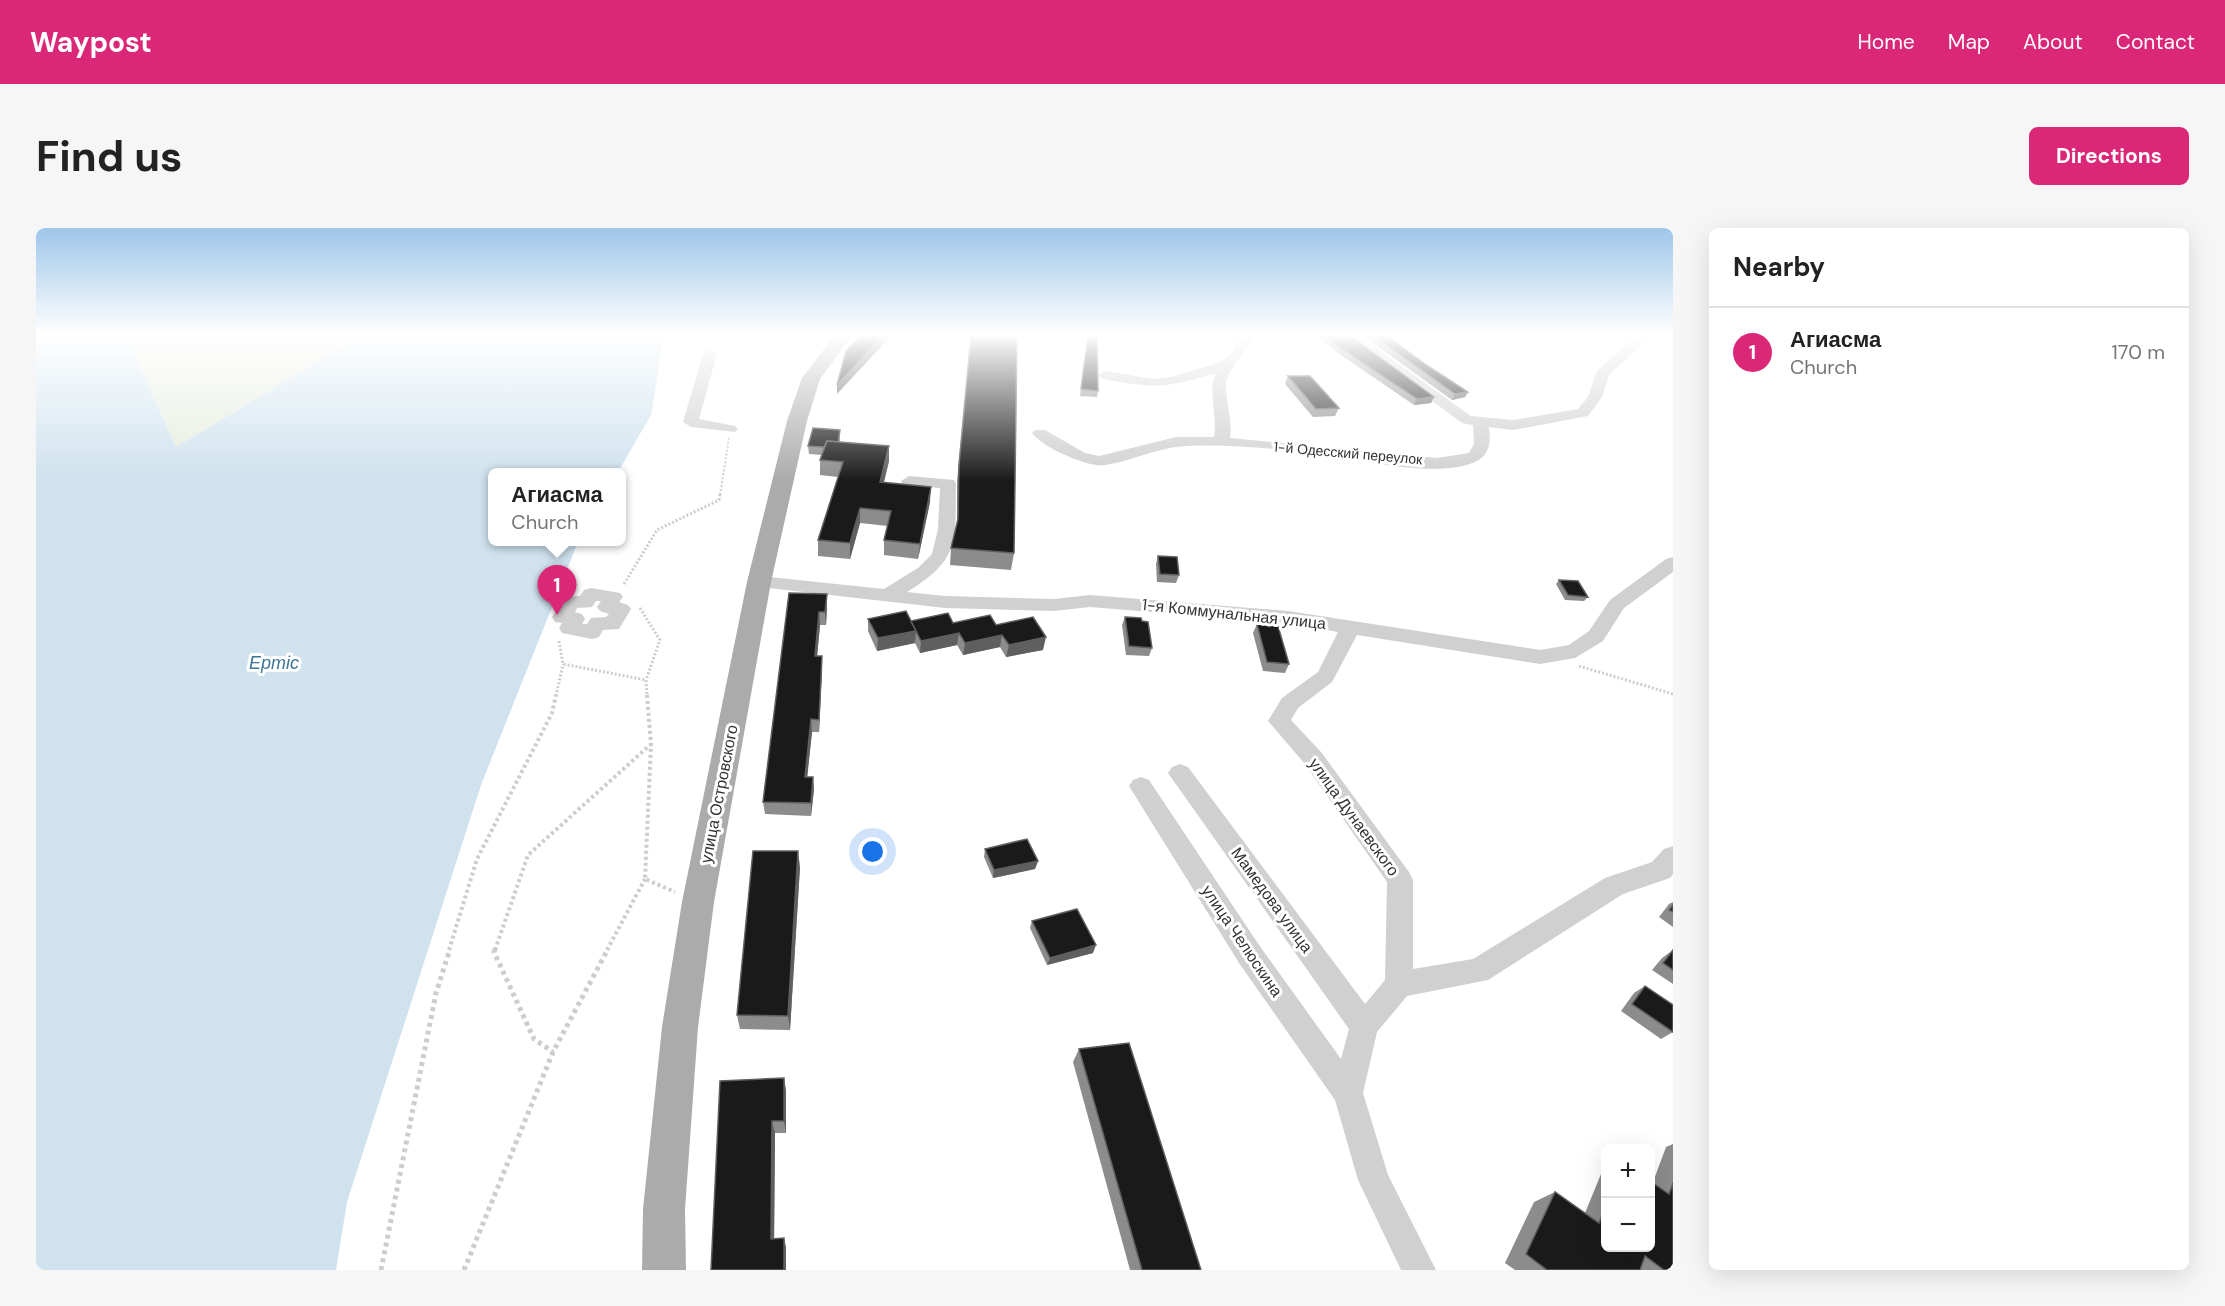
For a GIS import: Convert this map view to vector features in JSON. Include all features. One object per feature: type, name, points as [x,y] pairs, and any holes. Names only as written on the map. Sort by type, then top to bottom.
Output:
[{"type":"main road","name":"улица Островского","points":[[664,1270],[664,1209],[680,1027],[698,902],[759,582],[797,422],[809,384]]},
{"type":"street","points":[[702,384],[691,422],[730,429]]},
{"type":"street","points":[[1219,384],[1224,425],[1221,441]]},
{"type":"street","points":[[1419,384],[1474,422],[1513,425],[1583,413],[1595,397],[1599,384]]},
{"type":"street","name":"1-й Одесский переулок","points":[[1040,433],[1080,457],[1100,461],[1140,449],[1176,442],[1221,441],[1321,449],[1395,460],[1449,461],[1471,459],[1478,452],[1483,444],[1484,434],[1474,422]]},
{"type":"street","points":[[889,595],[926,570],[941,554],[946,529],[948,484],[909,482]]},
{"type":"street","name":"1-я Коммунальная улица","points":[[759,582],[945,602],[1054,605],[1090,601],[1288,617],[1540,657],[1575,651],[1596,636],[1617,604],[1673,563]]},
{"type":"street","name":"улица Дунаевского","points":[[1350,627],[1341,650],[1325,677],[1290,703],[1279,721],[1313,758],[1400,880],[1399,984]]},
{"type":"street","name":"Мамедова улица","points":[[1180,773],[1364,1026]]},
{"type":"street","name":"улица Челюскина","points":[[1141,786],[1249,954],[1348,1093]]},
{"type":"street","points":[[1419,1270],[1374,1180],[1348,1093],[1364,1026],[1399,984],[1478,971],[1614,886],[1661,870],[1673,856]]},
{"type":"path","points":[[629,592],[623,582],[657,530],[719,500],[730,429]]},
{"type":"path","points":[[566,592],[572,575]]},
{"type":"path","points":[[464,1270],[553,1052],[645,879],[651,744],[646,680],[660,640],[635,602]]},
{"type":"path","points":[[381,1270],[436,993],[477,859],[552,713],[563,664],[558,636]]},
{"type":"path","points":[[1540,657],[1616,675],[1673,694]]},
{"type":"path","points":[[563,664],[646,680]]},
{"type":"path","points":[[553,1052],[534,1040],[494,952],[528,855],[651,744]]},
{"type":"path","points":[[645,879],[698,902]]},
{"type":"shaded area","points":[[147,384],[281,384],[176,447]]},
{"type":"water","name":"Ертіс","points":[[36,384],[147,384],[176,447],[281,384],[656,384],[651,415],[620,468],[488,468],[488,546],[576,546],[481,785],[347,1202],[336,1270],[36,1270]]},
{"type":"building","points":[[967,384],[1016,384],[1014,553],[951,548],[958,519],[959,465]]},
{"type":"building","points":[[1082,384],[1098,384],[1098,391],[1081,389]]},
{"type":"building","points":[[1294,384],[1317,384],[1339,408],[1316,409]]},
{"type":"building","points":[[1394,384],[1416,384],[1434,397],[1417,399]]},
{"type":"building","points":[[1440,384],[1455,384],[1468,392],[1455,394]]},
{"type":"building","points":[[813,428],[840,430],[838,442],[827,441],[824,447],[808,446]]},
{"type":"building","points":[[827,441],[889,446],[880,482],[931,487],[920,544],[884,540],[891,511],[860,508],[850,543],[818,540],[843,462],[820,460]]},
{"type":"building","points":[[1158,556],[1177,557],[1179,575],[1160,574]]},
{"type":"building","points":[[1559,580],[1578,581],[1588,597],[1568,595]]},
{"type":"building","points":[[789,593],[827,594],[825,612],[819,612],[815,656],[822,656],[819,720],[811,719],[805,777],[813,777],[811,803],[763,802]]},
{"type":"building","points":[[906,611],[916,631],[878,638],[868,619]]},
{"type":"building","points":[[948,613],[953,623],[990,615],[996,625],[1033,617],[1046,637],[1009,645],[1002,635],[965,643],[959,633],[921,641],[911,621]]},
{"type":"building","points":[[1125,617],[1141,618],[1142,621],[1148,622],[1152,648],[1129,646]]},
{"type":"building","points":[[1257,624],[1278,626],[1289,664],[1267,662]]},
{"type":"building","points":[[1027,839],[1038,861],[994,870],[985,849]]},
{"type":"building","points":[[753,851],[798,851],[788,1016],[737,1015]]},
{"type":"building","points":[[1077,909],[1096,945],[1050,958],[1032,921]]},
{"type":"building","points":[[1673,950],[1673,970],[1663,963]]},
{"type":"building","points":[[1645,986],[1673,1005],[1673,1032],[1632,1004]]},
{"type":"building","points":[[1129,1043],[1201,1270],[1142,1270],[1079,1049]]},
{"type":"building","points":[[784,1078],[784,1121],[772,1121],[771,1239],[784,1238],[784,1270],[711,1270],[720,1081]]},
{"type":"building","points":[[1673,1183],[1673,1270],[1664,1270],[1645,1256],[1640,1270],[1547,1270],[1526,1254],[1555,1192],[1599,1223],[1601,1218],[1601,1252],[1655,1252],[1655,1184],[1669,1194]]},
{"type":"place","name":"Агиасма","points":[[557,615]]}]
